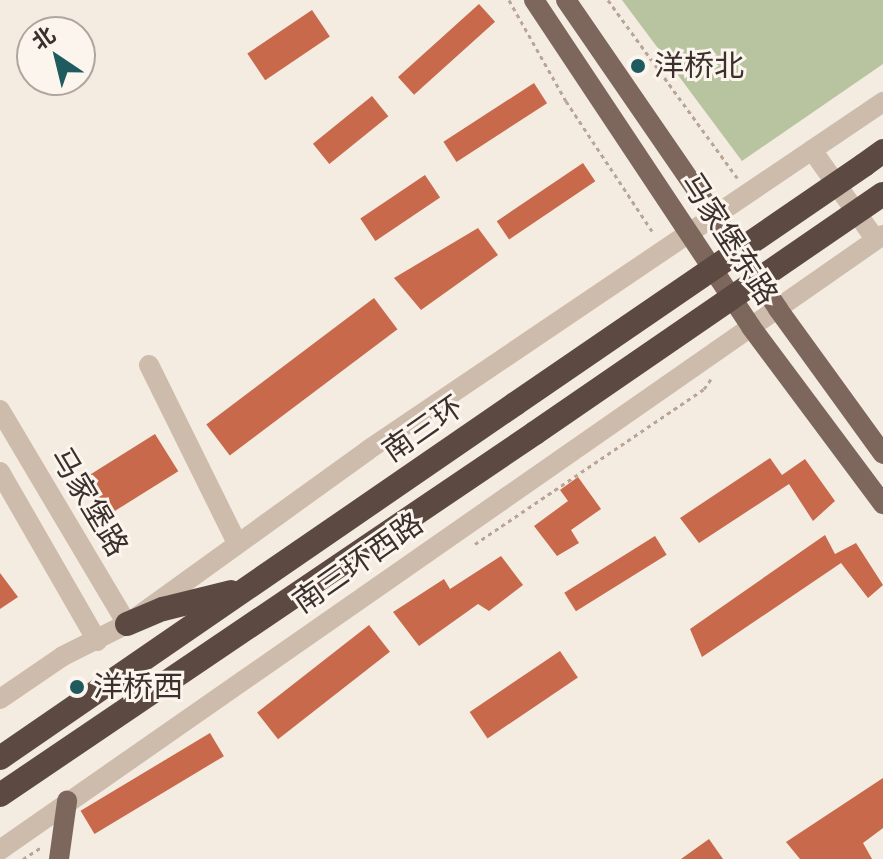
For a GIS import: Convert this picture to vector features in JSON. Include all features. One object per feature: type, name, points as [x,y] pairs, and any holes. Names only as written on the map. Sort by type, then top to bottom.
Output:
[{"type":"highway","name":"南三环","points":[[0,758],[873,158]]},
{"type":"highway","points":[[0,795],[883,194]]},
{"type":"highway","points":[[127,624],[163,609],[249,588]]},
{"type":"main road","name":"马家堡东路","points":[[534,0],[751,327],[883,504]]},
{"type":"main road","name":"马家堡东路","points":[[566,0],[778,309],[883,454]]},
{"type":"main road","points":[[51,852],[67,801]]},
{"type":"street","points":[[0,699],[63,656],[127,624],[237,543],[883,102]]},
{"type":"street","points":[[812,150],[880,237]]},
{"type":"street","name":"南三环西路","points":[[0,850],[880,237]]},
{"type":"street","points":[[149,365],[237,543]]},
{"type":"street","name":"马家堡路","points":[[0,410],[127,624]]},
{"type":"street","name":"马家堡路","points":[[0,472],[97,641]]},
{"type":"path","points":[[509,0],[566,101],[664,251]]},
{"type":"path","points":[[608,0],[749,193]]},
{"type":"path","points":[[23,859],[51,852]]},
{"type":"green space","points":[[622,0],[883,0],[883,64],[742,161]]},
{"type":"building","points":[[479,4],[495,22],[414,95],[398,77]]},
{"type":"building","points":[[312,10],[330,37],[265,80],[247,54]]},
{"type":"building","points":[[534,83],[547,103],[456,162],[443,142]]},
{"type":"building","points":[[372,96],[388,116],[329,164],[313,144]]},
{"type":"building","points":[[583,163],[595,181],[509,239],[497,221]]},
{"type":"building","points":[[425,175],[440,197],[375,241],[360,219]]},
{"type":"building","points":[[478,228],[498,255],[421,310],[394,278]]},
{"type":"building","points":[[374,298],[397,329],[230,456],[206,424]]},
{"type":"building","points":[[155,434],[178,471],[103,518],[80,481]]},
{"type":"building","points":[[770,458],[782,475],[805,459],[835,501],[813,521],[789,484],[699,543],[680,518]]},
{"type":"building","points":[[578,477],[601,509],[571,530],[579,543],[557,556],[534,526],[568,501],[560,490]]},
{"type":"building","points":[[825,535],[835,554],[856,543],[883,585],[868,598],[841,563],[702,657],[690,629]]},
{"type":"building","points":[[655,536],[667,555],[576,611],[564,593]]},
{"type":"building","points":[[501,556],[523,585],[489,611],[478,604],[419,646],[393,612],[444,579],[450,589]]},
{"type":"building","points":[[0,573],[18,597],[0,609]]},
{"type":"building","points":[[369,625],[390,652],[278,739],[257,712]]},
{"type":"building","points":[[560,651],[578,678],[488,738],[470,712]]},
{"type":"building","points":[[210,733],[224,756],[94,834],[81,811]]},
{"type":"building","points":[[883,778],[883,828],[863,843],[872,859],[800,859],[786,842]]},
{"type":"building","points":[[709,839],[723,859],[681,859]]},
{"type":"place","name":"洋桥北","points":[[638,66]]},
{"type":"place","name":"洋桥西","points":[[77,687]]}]
